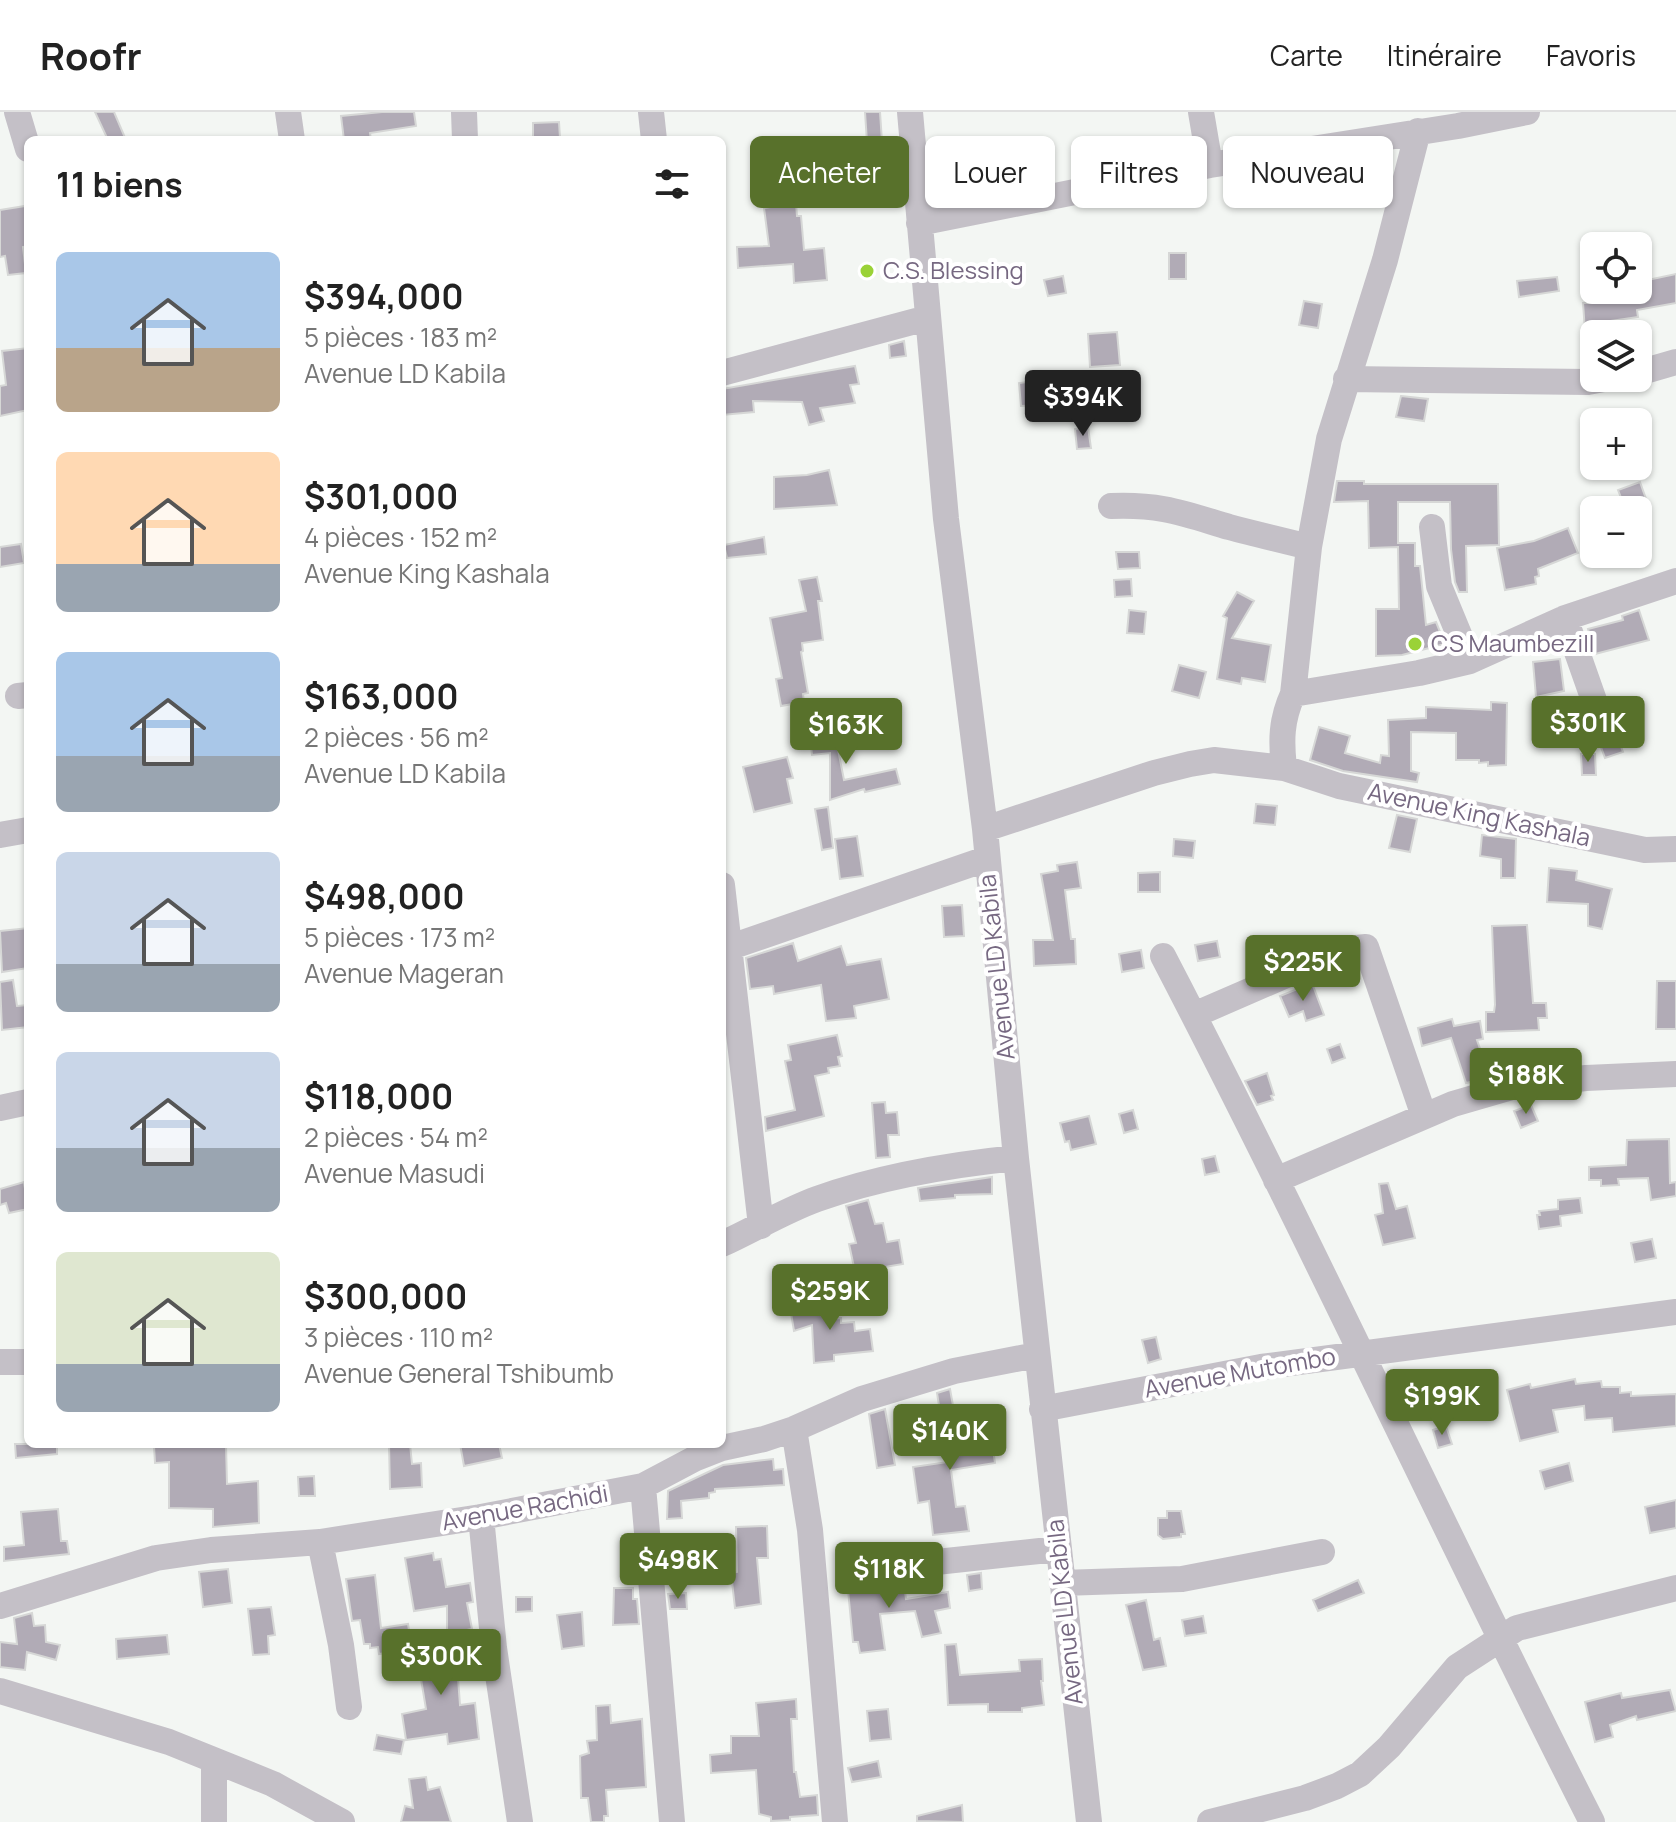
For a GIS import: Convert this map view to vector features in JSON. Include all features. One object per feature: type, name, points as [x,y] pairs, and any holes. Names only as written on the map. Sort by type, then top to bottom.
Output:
[{"type":"street","points":[[17,112],[24,136]]},
{"type":"street","points":[[288,112],[291,136]]},
{"type":"street","points":[[464,112],[465,136]]},
{"type":"street","points":[[651,112],[654,136]]},
{"type":"street","name":"Avenue LD Kabila","points":[[910,112],[946,519],[985,829],[1036,1355],[1089,1822]]},
{"type":"street","points":[[1201,112],[1210,165]]},
{"type":"street","points":[[919,223],[1210,165],[1418,131],[1456,119],[1527,112]]},
{"type":"street","points":[[1284,768],[1282,728],[1293,694],[1309,547],[1329,439],[1385,260],[1418,131]]},
{"type":"street","points":[[726,372],[927,318]]},
{"type":"street","points":[[1652,369],[1676,362]]},
{"type":"street","points":[[1346,379],[1580,382]]},
{"type":"street","points":[[1111,506],[1144,505],[1178,510],[1229,527],[1309,547]]},
{"type":"street","points":[[1432,527],[1439,586],[1470,661]]},
{"type":"street","points":[[1293,694],[1470,661],[1565,618],[1676,581]]},
{"type":"street","points":[[1565,618],[1602,723]]},
{"type":"street","name":"Avenue King Kashala","points":[[985,829],[1154,773],[1214,760],[1284,768],[1339,786],[1645,850],[1676,849]]},
{"type":"street","points":[[0,835],[24,831]]},
{"type":"street","points":[[761,1226],[726,948],[986,859]]},
{"type":"street","points":[[1194,1015],[1346,949],[1366,947],[1424,1116]]},
{"type":"street","points":[[1163,956],[1592,1822]]},
{"type":"street","points":[[1276,1180],[1453,1104],[1515,1086],[1586,1078],[1676,1074]]},
{"type":"street","points":[[0,1108],[24,1103]]},
{"type":"street","points":[[726,1242],[814,1200],[874,1181],[951,1165],[1016,1158]]},
{"type":"street","name":"Avenue Mutombo","points":[[1042,1409],[1261,1367],[1676,1312]]},
{"type":"street","name":"Avenue Rachidi","points":[[726,1447],[794,1429],[862,1399],[954,1371],[1036,1355]]},
{"type":"street","points":[[0,1362],[24,1362]]},
{"type":"street","points":[[794,1429],[810,1530],[835,1822]]},
{"type":"street","name":"Avenue Rachidi","points":[[0,1606],[156,1558],[211,1550],[320,1542],[481,1517],[643,1486],[722,1448]]},
{"type":"street","points":[[643,1486],[672,1822]]},
{"type":"street","points":[[481,1517],[494,1648],[520,1822]]},
{"type":"street","points":[[320,1542],[341,1645],[349,1707]]},
{"type":"street","points":[[927,1563],[1058,1549]]},
{"type":"street","points":[[1062,1583],[1182,1579],[1322,1552]]},
{"type":"street","points":[[1210,1822],[1284,1813],[1360,1774],[1389,1747],[1457,1667],[1517,1628],[1676,1588]]},
{"type":"street","points":[[0,1691],[169,1742],[273,1784],[342,1822]]},
{"type":"street","points":[[214,1761],[214,1822]]},
{"type":"building","points":[[95,112],[114,112],[124,136],[106,136]]},
{"type":"building","points":[[414,112],[416,126],[370,133],[370,136],[344,136],[341,116]]},
{"type":"building","points":[[865,112],[880,112],[882,136],[867,136]]},
{"type":"building","points":[[559,122],[560,136],[533,136],[533,123]]},
{"type":"building","points":[[24,206],[24,273],[8,275],[5,256],[0,257],[0,210]]},
{"type":"building","points":[[764,208],[796,208],[797,216],[801,216],[804,250],[824,248],[827,280],[794,283],[793,264],[738,268],[737,247],[769,246]]},
{"type":"building","points":[[1169,253],[1186,253],[1186,279],[1169,279]]},
{"type":"building","points":[[1676,274],[1676,303],[1637,310],[1638,317],[1584,320],[1583,304],[1652,304],[1652,279]]},
{"type":"building","points":[[1063,276],[1066,293],[1048,296],[1044,280]]},
{"type":"building","points":[[1557,277],[1559,291],[1519,297],[1517,281]]},
{"type":"building","points":[[1304,301],[1322,304],[1318,328],[1299,325]]},
{"type":"building","points":[[1117,332],[1120,365],[1090,367],[1088,334]]},
{"type":"building","points":[[904,341],[906,356],[890,358],[889,345]]},
{"type":"building","points":[[24,348],[24,411],[0,416],[0,386],[6,385],[2,351]]},
{"type":"building","points":[[855,366],[859,384],[850,385],[855,403],[820,408],[824,421],[809,425],[802,402],[753,401],[754,412],[726,415],[726,388]]},
{"type":"building","points":[[1035,381],[1037,405],[1021,406],[1019,383]]},
{"type":"building","points":[[1401,396],[1428,399],[1424,421],[1396,417]]},
{"type":"building","points":[[1088,427],[1091,448],[1077,449],[1075,429]]},
{"type":"building","points":[[829,470],[837,505],[774,509],[774,477]]},
{"type":"building","points":[[1337,481],[1364,481],[1364,484],[1498,484],[1499,545],[1466,546],[1467,592],[1459,592],[1455,582],[1450,502],[1398,502],[1398,543],[1415,543],[1415,566],[1420,566],[1426,625],[1436,622],[1445,644],[1402,655],[1376,656],[1376,609],[1399,609],[1398,547],[1369,548],[1368,501],[1334,502]]},
{"type":"building","points":[[1640,482],[1645,496],[1620,496],[1618,490]]},
{"type":"building","points":[[1568,528],[1578,553],[1538,569],[1536,584],[1505,590],[1497,548],[1534,541]]},
{"type":"building","points":[[764,537],[766,554],[727,558],[726,545]]},
{"type":"building","points":[[21,544],[24,563],[0,567],[0,547]]},
{"type":"building","points":[[1116,552],[1139,552],[1140,568],[1118,569]]},
{"type":"building","points":[[817,577],[822,601],[818,601],[823,640],[802,643],[808,693],[803,694],[804,702],[781,706],[776,679],[782,678],[770,618],[806,611],[799,580]]},
{"type":"building","points":[[1131,579],[1132,596],[1115,597],[1114,580]]},
{"type":"building","points":[[1237,592],[1254,601],[1232,638],[1271,645],[1265,682],[1242,678],[1241,684],[1217,679],[1227,618],[1223,616]]},
{"type":"building","points":[[1129,610],[1146,612],[1144,634],[1127,633]]},
{"type":"building","points":[[1639,610],[1649,640],[1595,654],[1588,629],[1623,620],[1622,616]]},
{"type":"building","points":[[1560,659],[1564,691],[1536,697],[1533,662]]},
{"type":"building","points":[[1179,665],[1206,672],[1199,698],[1172,691]]},
{"type":"building","points":[[1491,702],[1507,703],[1506,765],[1488,766],[1488,762],[1479,763],[1479,760],[1456,760],[1456,733],[1411,732],[1411,771],[1419,773],[1417,782],[1343,771],[1310,760],[1319,727],[1350,736],[1345,753],[1380,763],[1381,755],[1389,756],[1388,720],[1426,718],[1426,707],[1491,710]]},
{"type":"building","points":[[833,724],[844,780],[896,769],[900,784],[865,792],[864,789],[830,800],[830,753],[812,755],[809,728]]},
{"type":"building","points":[[1616,733],[1623,752],[1605,758],[1598,739]]},
{"type":"building","points":[[1581,754],[1595,754],[1596,775],[1582,775]]},
{"type":"building","points":[[787,757],[793,778],[787,779],[792,803],[754,812],[743,767]]},
{"type":"building","points":[[1256,804],[1277,806],[1275,825],[1254,823]]},
{"type":"building","points":[[828,807],[833,848],[822,850],[815,809]]},
{"type":"building","points":[[1397,815],[1417,819],[1410,852],[1389,848]]},
{"type":"building","points":[[1482,835],[1516,839],[1515,878],[1501,878],[1501,859],[1480,856]]},
{"type":"building","points":[[857,836],[863,876],[840,879],[835,839]]},
{"type":"building","points":[[1174,839],[1195,841],[1193,858],[1173,856]]},
{"type":"building","points":[[1077,862],[1081,888],[1065,890],[1071,939],[1075,939],[1076,964],[1034,966],[1033,940],[1053,940],[1041,874],[1058,871],[1057,865]]},
{"type":"building","points":[[1549,868],[1577,871],[1576,880],[1612,889],[1602,929],[1588,926],[1588,904],[1547,902]]},
{"type":"building","points":[[1160,872],[1160,892],[1138,892],[1138,873]]},
{"type":"building","points":[[962,905],[964,936],[944,937],[942,906]]},
{"type":"building","points":[[1527,925],[1533,1003],[1546,1003],[1547,1018],[1538,1018],[1539,1030],[1486,1032],[1486,1012],[1494,1012],[1495,1005],[1492,926]]},
{"type":"building","points":[[24,928],[24,969],[2,972],[0,931]]},
{"type":"building","points":[[1217,941],[1220,957],[1198,961],[1195,945]]},
{"type":"building","points":[[793,943],[798,961],[841,946],[847,965],[881,959],[889,999],[854,1006],[856,1018],[826,1021],[821,985],[774,994],[773,986],[750,989],[746,958]]},
{"type":"building","points":[[1141,950],[1144,968],[1122,972],[1119,954]]},
{"type":"building","points":[[13,980],[17,1006],[24,1005],[24,1027],[2,1030],[0,982]]},
{"type":"building","points":[[1657,981],[1676,981],[1676,1029],[1656,1029]]},
{"type":"building","points":[[1312,983],[1324,1015],[1306,1021],[1303,1011],[1289,1017],[1280,996]]},
{"type":"building","points":[[1452,1019],[1454,1026],[1480,1021],[1483,1039],[1477,1040],[1488,1072],[1478,1076],[1480,1080],[1466,1083],[1451,1038],[1422,1046],[1418,1028]]},
{"type":"building","points":[[837,1035],[842,1056],[838,1057],[840,1066],[828,1068],[829,1073],[815,1076],[824,1116],[766,1131],[765,1117],[795,1110],[785,1061],[791,1060],[788,1045]]},
{"type":"building","points":[[1340,1044],[1345,1058],[1332,1063],[1327,1049]]},
{"type":"building","points":[[1267,1073],[1273,1100],[1257,1105],[1245,1081]]},
{"type":"building","points":[[885,1102],[886,1113],[897,1112],[899,1135],[888,1135],[890,1157],[876,1158],[872,1103]]},
{"type":"building","points":[[1531,1105],[1538,1121],[1521,1128],[1514,1111]]},
{"type":"building","points":[[1133,1110],[1138,1129],[1124,1133],[1119,1114]]},
{"type":"building","points":[[1089,1116],[1096,1144],[1071,1150],[1069,1141],[1065,1142],[1060,1123]]},
{"type":"building","points":[[1669,1139],[1670,1183],[1676,1182],[1676,1196],[1651,1200],[1648,1178],[1618,1179],[1619,1185],[1601,1186],[1601,1180],[1589,1180],[1589,1167],[1626,1165],[1627,1140]]},
{"type":"building","points":[[1215,1156],[1219,1172],[1205,1175],[1202,1159]]},
{"type":"building","points":[[992,1177],[992,1194],[955,1195],[955,1198],[920,1201],[918,1188]]},
{"type":"building","points":[[24,1182],[24,1210],[9,1213],[6,1203],[0,1205],[0,1189]]},
{"type":"building","points":[[1388,1183],[1396,1209],[1407,1206],[1415,1238],[1383,1245],[1375,1215],[1383,1213],[1379,1184]]},
{"type":"building","points":[[1580,1198],[1582,1213],[1560,1216],[1561,1226],[1539,1229],[1539,1211],[1558,1209],[1558,1200]]},
{"type":"building","points":[[868,1200],[875,1224],[883,1223],[887,1242],[899,1240],[903,1264],[855,1272],[849,1244],[856,1243],[846,1206]]},
{"type":"building","points":[[1652,1239],[1656,1258],[1635,1262],[1631,1243]]},
{"type":"building","points":[[806,1300],[827,1300],[827,1319],[841,1318],[841,1323],[854,1322],[855,1331],[870,1329],[873,1351],[834,1355],[834,1361],[814,1363],[812,1325],[794,1331],[790,1307],[806,1304]]},
{"type":"building","points":[[1156,1337],[1161,1359],[1148,1363],[1142,1340]]},
{"type":"building","points":[[1575,1379],[1576,1384],[1601,1381],[1602,1387],[1620,1387],[1620,1393],[1631,1392],[1631,1396],[1676,1394],[1676,1426],[1613,1432],[1612,1418],[1585,1420],[1584,1406],[1553,1410],[1558,1432],[1520,1441],[1507,1390]]},
{"type":"building","points":[[950,1389],[959,1439],[991,1435],[995,1463],[951,1470],[956,1507],[965,1506],[969,1531],[933,1535],[929,1501],[918,1503],[913,1467],[948,1462],[937,1393]]},
{"type":"building","points":[[885,1409],[895,1465],[877,1468],[869,1414]]},
{"type":"building","points":[[1446,1426],[1452,1444],[1438,1448],[1433,1430]]},
{"type":"building","points":[[15,1444],[24,1444],[24,1448],[57,1448],[57,1454],[16,1458]]},
{"type":"building","points":[[154,1448],[226,1448],[227,1484],[258,1481],[259,1523],[213,1527],[213,1509],[169,1508],[169,1462],[155,1463]]},
{"type":"building","points":[[389,1448],[410,1448],[412,1464],[421,1463],[422,1487],[390,1489]]},
{"type":"building","points":[[461,1448],[500,1448],[502,1458],[464,1466]]},
{"type":"building","points":[[773,1459],[774,1470],[783,1469],[784,1485],[715,1489],[715,1492],[709,1493],[709,1498],[681,1501],[682,1518],[667,1519],[668,1491],[723,1465]]},
{"type":"building","points":[[1569,1463],[1573,1481],[1545,1489],[1540,1471]]},
{"type":"building","points":[[314,1476],[315,1496],[299,1496],[298,1477]]},
{"type":"building","points":[[1676,1500],[1676,1528],[1650,1533],[1645,1507]]},
{"type":"building","points":[[58,1509],[61,1541],[67,1541],[69,1554],[4,1561],[4,1547],[24,1545],[21,1512]]},
{"type":"building","points":[[1167,1511],[1181,1511],[1185,1534],[1181,1537],[1163,1539],[1158,1535],[1158,1518],[1167,1518]]},
{"type":"building","points":[[767,1526],[768,1558],[757,1558],[761,1604],[735,1608],[731,1573],[737,1572],[736,1527]]},
{"type":"building","points":[[433,1553],[434,1560],[441,1559],[446,1587],[470,1583],[473,1602],[467,1603],[472,1629],[447,1634],[447,1606],[414,1611],[405,1558]]},
{"type":"building","points":[[228,1569],[232,1603],[203,1607],[199,1572]]},
{"type":"building","points":[[981,1573],[982,1589],[969,1591],[967,1575]]},
{"type":"building","points":[[375,1575],[381,1628],[408,1624],[412,1649],[379,1654],[378,1647],[370,1648],[370,1644],[364,1644],[360,1620],[352,1621],[346,1579]]},
{"type":"building","points":[[903,1576],[906,1599],[948,1592],[950,1608],[935,1611],[941,1633],[922,1637],[915,1611],[880,1614],[885,1650],[860,1653],[858,1642],[853,1642],[848,1590],[859,1589],[859,1580]]},
{"type":"building","points":[[1358,1580],[1364,1593],[1318,1611],[1313,1600]]},
{"type":"building","points":[[614,1588],[633,1588],[639,1624],[613,1625]]},
{"type":"building","points":[[686,1593],[687,1609],[670,1609],[668,1594]]},
{"type":"building","points":[[516,1597],[532,1597],[532,1611],[516,1612]]},
{"type":"building","points":[[1146,1600],[1154,1640],[1160,1638],[1166,1666],[1143,1670],[1126,1605]]},
{"type":"building","points":[[271,1607],[275,1635],[268,1636],[269,1654],[253,1655],[248,1609]]},
{"type":"building","points":[[582,1612],[584,1646],[562,1649],[557,1615]]},
{"type":"building","points":[[32,1613],[34,1626],[45,1625],[46,1642],[60,1645],[56,1660],[27,1652],[25,1670],[0,1667],[0,1642],[17,1644],[14,1618]]},
{"type":"building","points":[[1203,1616],[1206,1633],[1185,1636],[1182,1620]]},
{"type":"building","points":[[167,1635],[169,1654],[117,1659],[116,1639]]},
{"type":"building","points":[[455,1637],[460,1705],[475,1703],[479,1739],[448,1744],[447,1734],[406,1740],[402,1714],[426,1709],[415,1643],[438,1642],[437,1639]]},
{"type":"building","points":[[956,1644],[960,1675],[1020,1671],[1019,1660],[1042,1659],[1044,1705],[1022,1708],[1022,1712],[988,1712],[988,1704],[948,1705],[945,1645]]},
{"type":"building","points":[[1670,1690],[1676,1711],[1637,1720],[1636,1716],[1610,1725],[1613,1737],[1595,1742],[1585,1702],[1621,1693],[1622,1698]]},
{"type":"building","points":[[796,1699],[797,1719],[791,1719],[794,1772],[800,1797],[817,1795],[818,1815],[771,1821],[771,1817],[759,1814],[756,1770],[711,1773],[710,1755],[731,1753],[731,1736],[759,1736],[756,1703]]},
{"type":"building","points":[[610,1705],[611,1723],[642,1719],[646,1787],[606,1790],[608,1816],[604,1816],[604,1822],[591,1822],[588,1798],[581,1798],[580,1756],[589,1753],[587,1741],[597,1740],[596,1706]]},
{"type":"building","points":[[888,1709],[891,1739],[870,1741],[867,1711]]},
{"type":"building","points":[[377,1735],[404,1740],[401,1754],[374,1750]]},
{"type":"building","points":[[878,1761],[881,1777],[852,1782],[848,1768]]},
{"type":"building","points":[[426,1777],[428,1790],[440,1787],[451,1822],[401,1822],[405,1806],[413,1808],[409,1779]]},
{"type":"building","points":[[962,1805],[963,1822],[917,1821],[917,1816]]},
{"type":"place","name":"C.S. Blessing","points":[[867,271]]},
{"type":"place","name":"CS Maumbezill","points":[[1415,644]]}]
